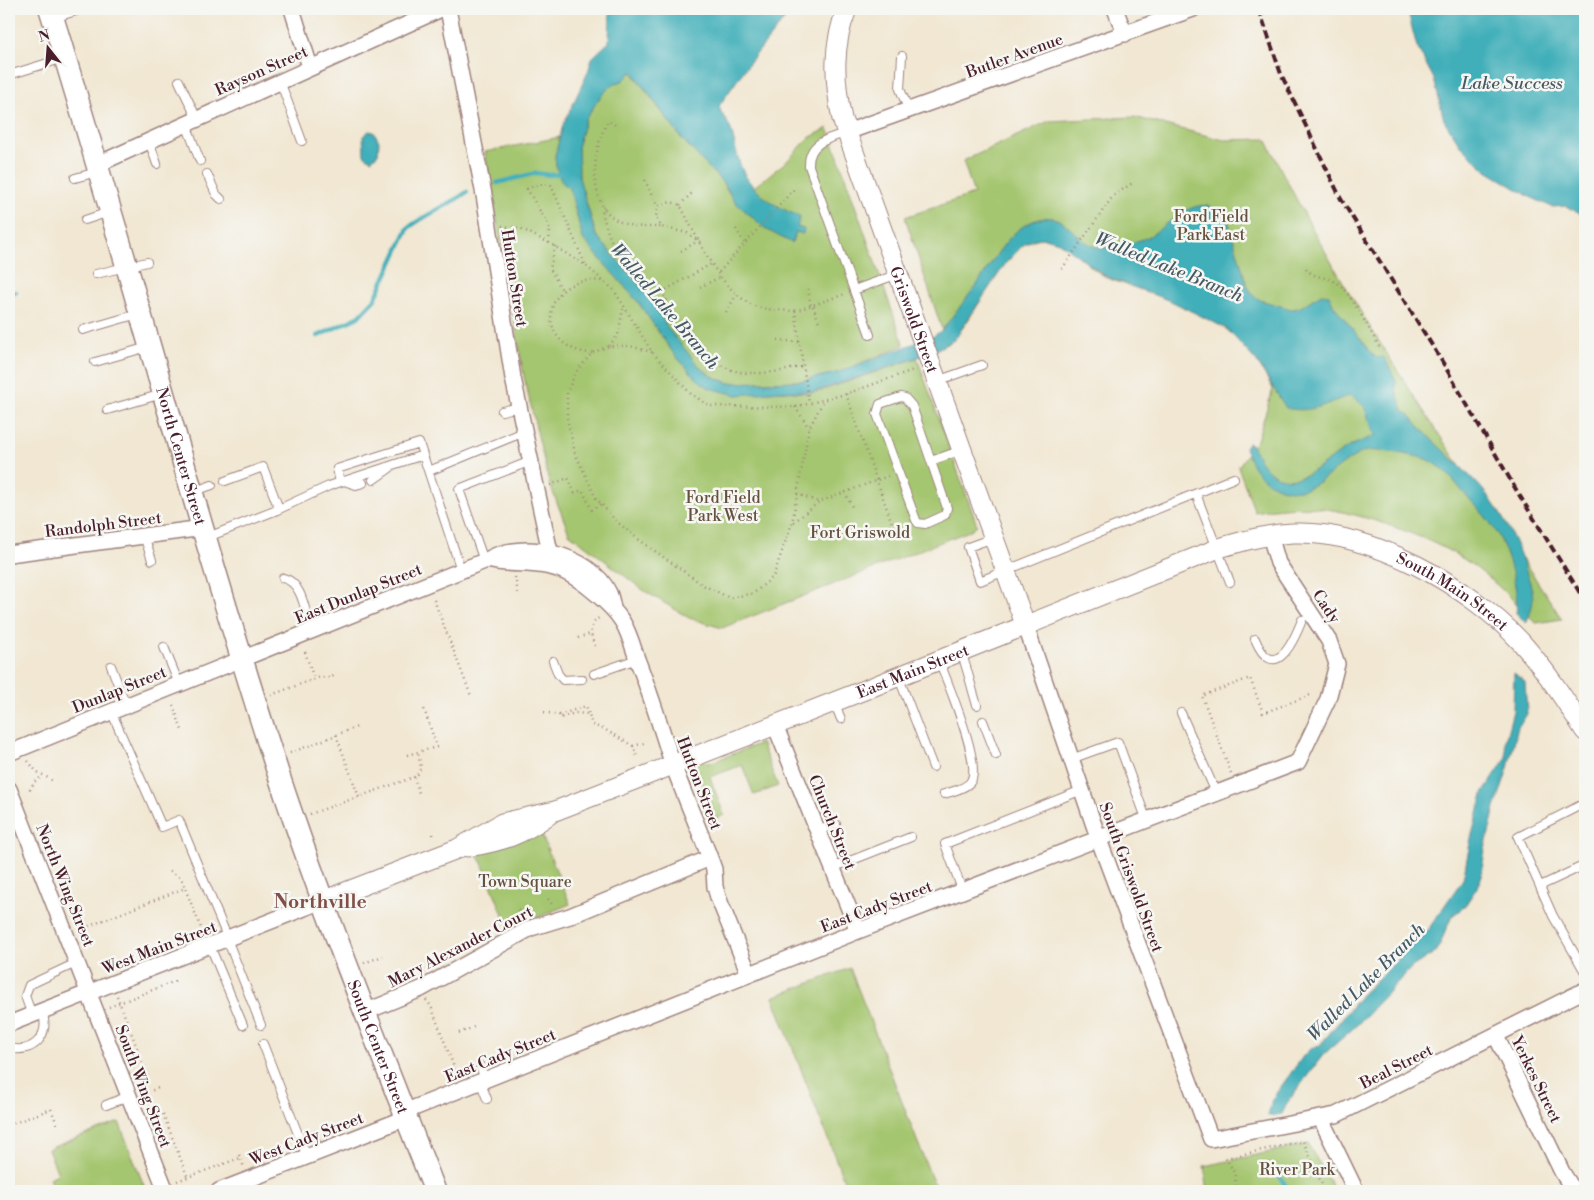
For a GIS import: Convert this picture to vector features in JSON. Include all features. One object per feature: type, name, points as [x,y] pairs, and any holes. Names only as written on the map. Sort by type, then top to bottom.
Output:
[{"type":"main road","name":"North Center Street","points":[[52,14],[110,212],[137,264],[140,313],[164,393],[202,489],[204,533],[242,658],[322,901]]},
{"type":"main road","name":"South Center Street","points":[[322,901],[435,1191]]},
{"type":"street","points":[[292,9],[310,67]]},
{"type":"street","name":"Rayson Street","points":[[97,168],[191,121],[441,9]]},
{"type":"street","name":"Hutton Street","points":[[448,9],[489,224],[519,407],[549,559],[579,565],[599,580],[609,592],[613,608],[626,630],[673,764],[710,858],[714,869],[715,888],[718,897],[749,974]]},
{"type":"street","name":"Griswold Street","points":[[847,9],[838,36],[835,73],[837,96],[847,132],[919,332],[922,365],[937,381],[1025,624]]},
{"type":"street","points":[[1115,9],[1125,34]]},
{"type":"street","name":"Butler Avenue","points":[[847,132],[909,112],[1194,9]]},
{"type":"street","name":"Randolph Street","points":[[9,554],[144,536],[204,533]]},
{"type":"street","name":"South Main Street","points":[[1270,535],[1311,534],[1349,540],[1375,548],[1436,576],[1486,611],[1520,641],[1542,668],[1585,731]]},
{"type":"street","name":"East Main Street","points":[[322,901],[457,849],[510,838],[529,829],[555,811],[775,725],[838,711],[898,676],[1025,624],[1219,548],[1270,535]]},
{"type":"street","name":"Cady","points":[[1270,535],[1275,557],[1329,641],[1336,658],[1337,670],[1328,699]]},
{"type":"street","name":"East Dunlap Street","points":[[242,658],[486,560],[500,552],[533,549],[549,559]]},
{"type":"street","name":"South Griswold Street","points":[[1025,624],[1099,840],[1211,1139]]},
{"type":"street","name":"Dunlap Street","points":[[9,753],[242,658]]},
{"type":"street","name":"East Cady Street","points":[[405,1115],[482,1076],[1217,795],[1298,762],[1328,699]]},
{"type":"street","name":"Church Street","points":[[775,725],[858,931]]},
{"type":"street","name":"North Wing Street","points":[[9,790],[90,993]]},
{"type":"street","name":"Mary Alexander Court","points":[[365,1012],[421,989],[531,928],[553,919],[570,916],[710,858]]},
{"type":"street","name":"West Main Street","points":[[9,1024],[322,901]]},
{"type":"street","name":"Beal Street","points":[[1211,1139],[1336,1115],[1585,990]]},
{"type":"street","name":"South Wing Street","points":[[90,993],[136,1095],[172,1186]]},
{"type":"street","name":"Yerkes Street","points":[[1496,1036],[1562,1172],[1574,1191]]},
{"type":"street","name":"West Cady Street","points":[[219,1191],[405,1115]]},
{"type":"street","points":[[1321,1119],[1356,1191]]},
{"type":"lane","points":[[52,14],[79,10]]},
{"type":"lane","points":[[902,56],[900,89],[909,112]]},
{"type":"lane","points":[[9,75],[66,58]]},
{"type":"lane","points":[[179,81],[200,160]]},
{"type":"lane","points":[[280,81],[302,142]]},
{"type":"lane","points":[[847,132],[818,143],[811,152],[809,166],[870,335]]},
{"type":"lane","points":[[149,141],[157,164]]},
{"type":"lane","points":[[75,178],[97,168]]},
{"type":"lane","points":[[207,174],[216,194],[221,199]]},
{"type":"lane","points":[[85,220],[110,212]]},
{"type":"lane","points":[[96,274],[137,264]]},
{"type":"lane","points":[[854,290],[898,274]]},
{"type":"lane","points":[[83,330],[140,313]]},
{"type":"lane","points":[[96,362],[150,346]]},
{"type":"lane","points":[[937,381],[982,365]]},
{"type":"lane","points":[[107,410],[164,393]]},
{"type":"lane","points":[[896,398],[905,398],[909,401],[946,503],[947,512],[941,518],[925,524],[918,523],[898,472],[877,411],[880,404],[896,398]]},
{"type":"lane","points":[[502,411],[519,407]]},
{"type":"lane","points":[[429,471],[524,432]]},
{"type":"lane","points":[[363,483],[356,485],[342,481],[337,470],[419,443],[461,570]]},
{"type":"lane","points":[[931,461],[962,450]]},
{"type":"lane","points":[[204,533],[279,509],[342,481],[423,455]]},
{"type":"lane","points":[[486,560],[459,489],[531,462]]},
{"type":"lane","points":[[373,480],[393,465]]},
{"type":"lane","points":[[225,481],[263,468],[279,509]]},
{"type":"lane","points":[[994,538],[968,547],[980,581],[1234,478]]},
{"type":"lane","points":[[1196,494],[1219,548],[1230,582]]},
{"type":"lane","points":[[144,536],[152,560]]},
{"type":"lane","points":[[283,578],[288,579],[297,587],[311,630]]},
{"type":"lane","points":[[1255,639],[1263,656],[1272,659],[1276,658],[1291,646],[1302,620]]},
{"type":"lane","points":[[164,647],[179,684]]},
{"type":"lane","points":[[961,651],[970,672],[969,682],[977,705]]},
{"type":"lane","points":[[594,674],[637,659]]},
{"type":"lane","points":[[939,660],[969,745],[973,766],[972,781],[968,785],[944,794]]},
{"type":"lane","points":[[553,661],[558,674],[563,680],[582,679]]},
{"type":"lane","points":[[111,666],[126,705]]},
{"type":"lane","points":[[898,676],[933,767]]},
{"type":"lane","points":[[111,711],[162,827],[179,820],[261,1025]]},
{"type":"lane","points":[[1181,713],[1217,795]]},
{"type":"lane","points":[[983,721],[996,755]]},
{"type":"lane","points":[[1071,759],[1118,742],[1147,821]]},
{"type":"lane","points":[[963,892],[945,844],[1082,790]]},
{"type":"lane","points":[[1585,803],[1518,837],[1553,916],[1585,972]]},
{"type":"lane","points":[[817,831],[836,824]]},
{"type":"lane","points":[[832,868],[911,837]]},
{"type":"lane","points":[[1540,886],[1585,865]]},
{"type":"lane","points":[[210,946],[242,1024]]},
{"type":"lane","points":[[9,1048],[19,1049],[40,1041],[44,1033],[45,1020],[37,1013],[25,996],[29,985],[78,962]]},
{"type":"lane","points":[[263,1044],[313,1154]]},
{"type":"lane","points":[[482,1076],[487,1098]]},
{"type":"lane","points":[[106,1105],[136,1095]]},
{"type":"lane","points":[[312,1134],[313,1154]]},
{"type":"path","points":[[615,125],[608,121],[598,146],[597,180],[604,207],[615,219],[627,225],[661,228],[687,233],[699,241]]},
{"type":"path","points":[[645,180],[654,201],[659,206]]},
{"type":"path","points":[[1062,269],[1113,196],[1134,182]]},
{"type":"path","points":[[549,242],[550,228],[527,189],[539,184],[551,185],[585,266]]},
{"type":"path","points":[[719,272],[796,187]]},
{"type":"path","points":[[680,205],[694,191]]},
{"type":"path","points":[[659,206],[671,202],[680,205],[699,241],[719,272],[737,294],[750,304],[774,310],[795,311],[854,290]]},
{"type":"path","points":[[659,206],[656,216],[661,228]]},
{"type":"path","points":[[604,207],[602,210],[605,223],[614,248],[637,274],[662,292],[666,300],[664,303],[669,313],[681,320],[708,355],[722,367],[744,373],[783,371],[804,367]]},
{"type":"path","points":[[489,224],[520,228],[549,242],[585,266],[614,290],[652,352],[691,394],[710,406],[795,407],[846,394],[922,365]]},
{"type":"path","points":[[736,229],[745,244]]},
{"type":"path","points":[[681,251],[699,241]]},
{"type":"path","points":[[555,246],[550,269],[562,290]]},
{"type":"path","points":[[662,292],[713,263]]},
{"type":"path","points":[[1306,269],[1321,279],[1337,283],[1361,315],[1380,348]]},
{"type":"path","points":[[700,287],[722,276]]},
{"type":"path","points":[[592,353],[570,350],[558,338],[551,322],[553,306],[562,290],[572,283],[588,279],[604,282]]},
{"type":"path","points":[[808,289],[812,306],[819,322]]},
{"type":"path","points":[[726,312],[737,294]]},
{"type":"path","points":[[609,346],[618,336],[623,320],[624,307]]},
{"type":"path","points":[[795,311],[810,404]]},
{"type":"path","points":[[778,340],[800,342]]},
{"type":"path","points":[[652,352],[630,346],[609,346],[592,353],[576,372],[567,392],[566,418],[574,453],[596,498],[638,539],[703,586],[730,598],[754,594],[773,577],[792,523],[809,428],[824,400]]},
{"type":"path","points":[[846,394],[898,540]]},
{"type":"path","points":[[795,407],[809,428]]},
{"type":"path","points":[[792,523],[819,502],[898,472]]},
{"type":"path","points":[[549,486],[568,478],[575,493],[582,490],[592,510],[602,504]]},
{"type":"path","points":[[845,492],[854,509]]},
{"type":"path","points":[[797,494],[819,502]]},
{"type":"path","points":[[513,570],[518,593]]},
{"type":"path","points":[[434,600],[471,696]]},
{"type":"path","points":[[595,646],[590,634],[593,623],[600,617]]},
{"type":"path","points":[[578,638],[590,634]]},
{"type":"path","points":[[305,652],[314,679]]},
{"type":"path","points":[[271,695],[320,676],[329,678],[336,675]]},
{"type":"path","points":[[1231,773],[1202,696],[1250,678],[1263,713],[1313,694]]},
{"type":"path","points":[[173,704],[182,730]]},
{"type":"path","points":[[407,755],[416,752],[418,754],[437,748],[423,706]]},
{"type":"path","points":[[559,715],[586,706],[592,725],[604,728],[633,746],[636,757]]},
{"type":"path","points":[[544,712],[559,715],[560,718],[575,713],[588,714]]},
{"type":"path","points":[[290,752],[357,727]]},
{"type":"path","points":[[336,735],[359,797]]},
{"type":"path","points":[[633,746],[644,743]]},
{"type":"path","points":[[310,814],[414,778],[421,771],[418,754]]},
{"type":"path","points":[[28,761],[33,768],[53,781]]},
{"type":"path","points":[[30,790],[34,782],[43,776]]},
{"type":"path","points":[[414,778],[419,793]]},
{"type":"path","points":[[170,871],[181,878],[201,928]]},
{"type":"path","points":[[84,928],[186,888]]},
{"type":"path","points":[[362,964],[383,956]]},
{"type":"path","points":[[109,1007],[178,980],[176,974]]},
{"type":"path","points":[[167,977],[170,983]]},
{"type":"path","points":[[152,981],[155,988]]},
{"type":"path","points":[[140,986],[143,993]]},
{"type":"path","points":[[128,991],[131,998]]},
{"type":"path","points":[[116,996],[148,1076]]},
{"type":"path","points":[[424,998],[431,1006],[457,1075]]},
{"type":"path","points":[[121,1030],[129,1027]]},
{"type":"path","points":[[459,1033],[474,1027]]},
{"type":"path","points":[[135,1065],[137,1064],[135,1058],[140,1056]]},
{"type":"path","points":[[136,1095],[161,1087]]},
{"type":"path","points":[[9,1125],[50,1109],[57,1124]]},
{"type":"path","points":[[163,1114],[188,1178]]},
{"type":"path","points":[[1236,1191],[1235,1174],[1226,1158],[1303,1141],[1325,1191]]},
{"type":"path","points":[[172,1186],[240,1156],[244,1167]]},
{"type":"green space","points":[[631,71],[682,139],[722,182],[735,202],[787,161],[809,138],[828,128],[904,345],[840,372],[801,381],[729,383],[712,376],[698,365],[669,330],[649,297],[596,235],[579,178],[578,144],[585,120],[600,97],[611,86],[624,80]]},
{"type":"green space","name":"Ford Field Park East","points":[[1134,117],[1224,140],[1266,139],[1298,202],[1368,324],[1444,443],[1562,619],[1536,623],[1493,582],[1465,560],[1450,551],[1395,527],[1355,515],[1319,508],[1270,509],[1255,512],[1238,467],[1257,440],[1273,389],[1253,356],[1234,335],[1216,323],[1195,311],[1106,277],[1061,243],[1043,238],[1033,240],[1020,247],[998,272],[968,320],[947,345],[905,217],[974,194],[963,161],[1049,121]]},
{"type":"green space","name":"Ford Field Park West","points":[[560,137],[555,156],[556,165],[561,181],[570,189],[583,239],[638,302],[674,354],[697,379],[737,395],[779,391],[806,393],[821,391],[917,358],[977,525],[969,531],[722,628],[689,618],[643,590],[569,533],[549,482],[524,377],[485,152]]},
{"type":"green space","points":[[761,743],[778,786],[754,795],[742,765],[710,777],[724,815],[714,819],[699,778],[687,782],[691,769],[699,761],[709,763]]},
{"type":"green space","name":"Town Square","points":[[538,826],[570,904],[509,929],[477,851]]},
{"type":"green space","points":[[850,968],[935,1187],[925,1191],[848,1191],[773,997]]},
{"type":"green space","points":[[119,1122],[146,1191],[54,1191],[49,1178],[58,1174],[48,1149]]},
{"type":"green space","name":"River Park","points":[[1308,1144],[1335,1191],[1208,1191],[1204,1166]]},
{"type":"water","points":[[610,9],[797,9],[784,20],[750,62],[719,106],[731,130],[739,161],[747,179],[767,199],[783,209],[800,216],[797,227],[804,229],[803,234],[796,232],[792,243],[767,230],[735,202],[725,185],[682,139],[632,71],[624,80],[611,86],[600,97],[585,120],[578,144],[579,178],[596,235],[649,297],[669,330],[698,365],[711,376],[729,383],[801,381],[836,373],[934,336],[942,330],[1012,235],[1027,224],[1040,219],[1050,218],[1059,220],[1087,243],[1096,247],[1106,248],[1148,237],[1189,209],[1210,206],[1219,212],[1229,224],[1247,285],[1253,295],[1260,300],[1291,309],[1299,308],[1321,294],[1329,295],[1334,306],[1376,358],[1384,357],[1396,380],[1395,388],[1404,412],[1409,414],[1424,432],[1482,489],[1504,520],[1521,556],[1532,589],[1532,608],[1526,623],[1516,613],[1515,583],[1497,533],[1490,522],[1440,467],[1431,461],[1419,457],[1390,452],[1368,451],[1349,460],[1320,481],[1301,490],[1282,488],[1267,481],[1256,470],[1248,456],[1245,447],[1248,443],[1251,444],[1265,467],[1278,477],[1289,479],[1299,477],[1319,467],[1347,448],[1375,436],[1364,406],[1351,395],[1311,409],[1286,408],[1258,363],[1227,329],[1173,302],[1107,277],[1059,242],[1045,238],[1034,239],[1024,244],[1006,263],[954,340],[928,354],[814,392],[779,391],[737,395],[709,388],[697,379],[674,354],[638,302],[583,239],[570,189],[561,181],[556,165],[555,156],[563,125],[588,72],[592,58],[609,42]]},
{"type":"water","name":"Lake Success","points":[[1407,9],[1585,9],[1585,217],[1567,206],[1552,207],[1530,197],[1487,171],[1460,145],[1444,120],[1434,79],[1417,47]]},
{"type":"water","points":[[369,131],[374,132],[379,141],[378,154],[371,160],[364,155],[363,136]]},
{"type":"water","points":[[1514,673],[1525,682],[1527,714],[1518,727],[1508,768],[1495,808],[1485,849],[1480,883],[1464,907],[1452,916],[1437,951],[1412,967],[1357,1025],[1323,1055],[1287,1103],[1282,1114],[1268,1116],[1272,1099],[1304,1055],[1310,1049],[1320,1045],[1362,994],[1427,931],[1463,879],[1471,838],[1484,791],[1506,758],[1505,741],[1513,711]]},
{"type":"waterway","points":[[497,183],[536,173],[550,175],[564,173]]},
{"type":"waterway","points":[[318,336],[358,317],[375,299],[408,228],[467,192]]},
{"type":"waterway","points":[[9,294],[16,292]]},
{"type":"waterway","name":"Walled Lake Branch","points":[[1277,1172],[1289,1191]]},
{"type":"railway","points":[[1259,9],[1281,74],[1341,199],[1443,363],[1518,493],[1585,601]]},
{"type":"district","name":"Northville","points":[[320,901]]},
{"type":"park label","name":"Fort Griswold","points":[[860,532]]}]
